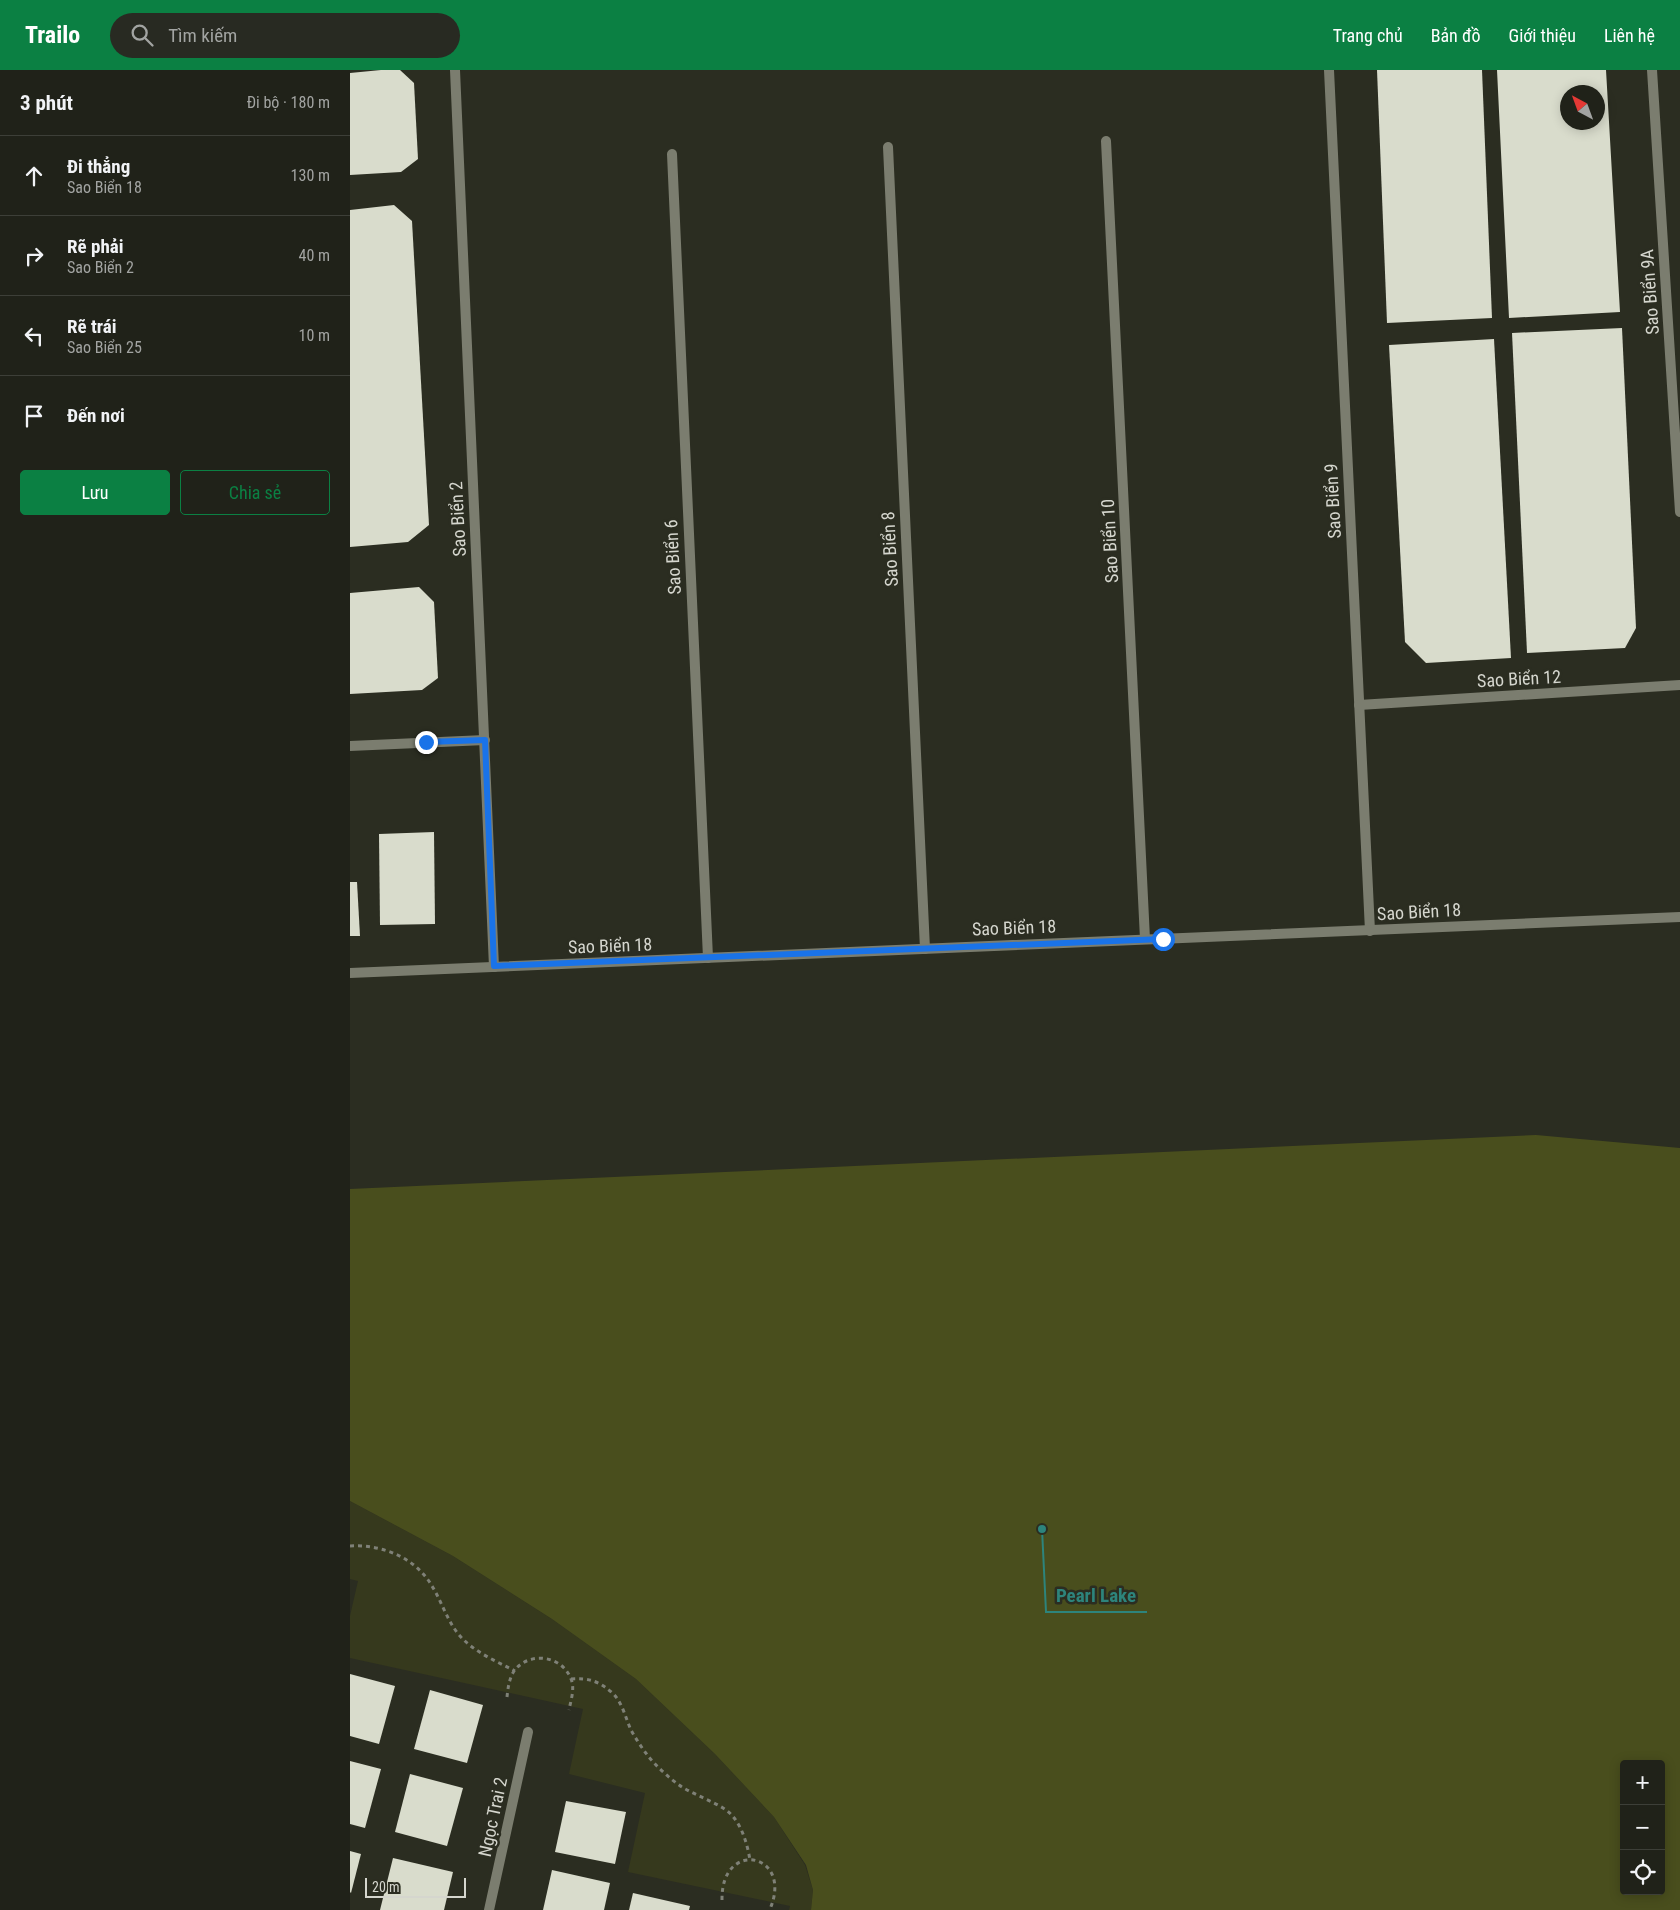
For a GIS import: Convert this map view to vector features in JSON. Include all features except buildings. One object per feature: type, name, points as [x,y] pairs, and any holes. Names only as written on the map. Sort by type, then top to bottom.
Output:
[{"type":"street","name":"Sao Biển 2","points":[[455,70],[494,966]]},
{"type":"street","name":"Sao Biển 9","points":[[1329,70],[1370,931]]},
{"type":"street","name":"Sao Biển 9A","points":[[1652,70],[1680,512]]},
{"type":"street","name":"Sao Biển 10","points":[[1106,142],[1145,939]]},
{"type":"street","name":"Sao Biển 8","points":[[888,147],[925,949]]},
{"type":"street","name":"Sao Biển 6","points":[[672,154],[708,958]]},
{"type":"street","name":"Sao Biển 12","points":[[1359,704],[1680,685]]},
{"type":"street","points":[[350,746],[485,740]]},
{"type":"street","name":"Sao Biển 18","points":[[350,973],[1680,917]]},
{"type":"street","name":"Ngọc Trai 2","points":[[489,1910],[528,1732]]},
{"type":"path","points":[[350,1546],[376,1547],[412,1563],[424,1573],[450,1623],[461,1637],[476,1650],[515,1670]]},
{"type":"path","points":[[507,1697],[509,1683],[515,1670],[526,1661],[542,1658],[554,1660],[571,1679],[572,1693],[569,1710]]},
{"type":"path","points":[[571,1679],[586,1678],[599,1683],[611,1692],[618,1700],[632,1731],[649,1757],[681,1786],[725,1809],[732,1817],[742,1831],[750,1860]]},
{"type":"path","points":[[722,1900],[721,1886],[725,1875],[733,1865],[743,1860],[757,1861],[768,1866],[773,1874],[776,1886],[775,1899],[770,1910]]},
{"type":"shaded area","points":[[1536,1135],[1680,1148],[1680,1910],[811,1910],[813,1890],[806,1865],[774,1817],[715,1754],[636,1679],[552,1619],[453,1556],[350,1501],[350,1189]]},
{"type":"shaded area","points":[[350,1501],[453,1556],[552,1619],[636,1679],[715,1754],[774,1817],[805,1865],[813,1890],[811,1910],[789,1910],[790,1906],[628,1872],[645,1793],[569,1774],[583,1709],[350,1658],[350,1616],[358,1581],[350,1579]]},
{"type":"place","name":"Pearl Lake","points":[[1042,1529]]},
{"type":"route","points":[[426,742],[485,740],[494,966],[1163,939]]}]
